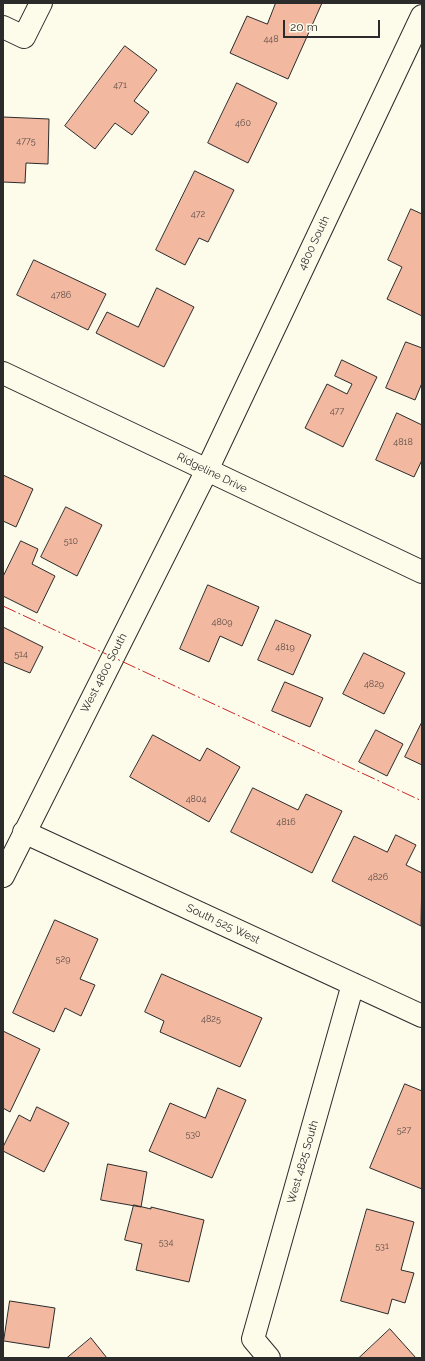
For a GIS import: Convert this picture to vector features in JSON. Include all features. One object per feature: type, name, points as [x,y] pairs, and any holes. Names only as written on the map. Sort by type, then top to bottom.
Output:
[{"type":"street","points":[[3,27],[24,37],[41,3]]},
{"type":"street","name":"4800 South","points":[[207,470],[422,16]]},
{"type":"street","name":"Ridgeline Drive","points":[[3,373],[422,572]]},
{"type":"street","name":"West 4800 South","points":[[3,876],[207,470]]},
{"type":"street","name":"South 525 West","points":[[24,832],[422,1016]]},
{"type":"street","name":"West 4825 South","points":[[269,1358],[253,1340],[353,984]]},
{"type":"building","points":[[276,3],[322,3],[288,79],[230,53],[247,16],[267,24]]},
{"type":"building","points":[[125,46],[157,70],[134,101],[149,112],[132,135],[115,123],[95,149],[65,126]]},
{"type":"building","points":[[237,83],[277,103],[248,163],[208,143]]},
{"type":"building","points":[[3,117],[49,119],[48,164],[26,163],[25,183],[3,182]]},
{"type":"building","points":[[195,171],[234,190],[208,242],[199,238],[185,265],[156,250]]},
{"type":"building","points":[[411,209],[422,214],[422,316],[387,299],[402,267],[388,260]]},
{"type":"building","points":[[34,260],[106,294],[88,330],[17,295]]},
{"type":"building","points":[[157,288],[194,307],[164,367],[96,333],[107,312],[138,327]]},
{"type":"building","points":[[406,342],[422,348],[422,383],[415,400],[386,388]]},
{"type":"building","points":[[342,360],[377,377],[343,447],[305,428],[327,384],[347,394],[352,384],[335,376]]},
{"type":"building","points":[[397,413],[422,425],[422,460],[414,477],[376,460]]},
{"type":"building","points":[[3,475],[33,489],[16,527],[3,521]]},
{"type":"building","points":[[66,507],[102,525],[77,576],[41,557]]},
{"type":"building","points":[[21,541],[38,549],[32,564],[55,576],[37,613],[3,596],[3,577]]},
{"type":"building","points":[[208,585],[259,607],[242,646],[220,636],[209,662],[180,649]]},
{"type":"building","points":[[276,620],[311,635],[293,675],[258,660]]},
{"type":"building","points":[[3,627],[43,647],[30,673],[3,662]]},
{"type":"building","points":[[364,653],[405,673],[384,714],[343,694]]},
{"type":"building","points":[[285,682],[323,698],[310,727],[272,711]]},
{"type":"building","points":[[422,722],[422,765],[405,757]]},
{"type":"building","points":[[376,730],[403,744],[387,776],[359,762]]},
{"type":"building","points":[[153,735],[200,761],[207,748],[240,767],[209,822],[130,777]]},
{"type":"building","points":[[253,788],[298,810],[306,794],[342,811],[312,873],[231,832]]},
{"type":"building","points":[[396,835],[416,845],[406,865],[422,873],[421,926],[332,881],[354,836],[387,852]]},
{"type":"building","points":[[55,920],[98,939],[80,979],[95,985],[81,1016],[65,1008],[54,1032],[13,1013]]},
{"type":"building","points":[[162,974],[262,1018],[240,1067],[160,1032],[164,1021],[145,1012]]},
{"type":"building","points":[[3,1031],[40,1049],[10,1112],[3,1108]]},
{"type":"building","points":[[405,1084],[422,1091],[422,1189],[370,1168]]},
{"type":"building","points":[[218,1088],[246,1100],[212,1178],[149,1151],[170,1103],[205,1118]]},
{"type":"building","points":[[37,1107],[69,1123],[44,1172],[3,1151],[3,1147],[19,1115],[30,1121]]},
{"type":"building","points":[[108,1164],[147,1172],[141,1207],[101,1200]]},
{"type":"building","points":[[134,1205],[151,1209],[151,1207],[204,1220],[189,1282],[136,1270],[142,1244],[125,1240]]},
{"type":"building","points":[[367,1209],[414,1222],[401,1270],[414,1273],[405,1303],[392,1299],[388,1314],[341,1301]]},
{"type":"building","points":[[10,1301],[55,1308],[49,1348],[4,1341]]},
{"type":"building","points":[[390,1329],[416,1358],[359,1358]]},
{"type":"building","points":[[91,1338],[107,1358],[67,1358]]},
{"type":"power","points":[[3,606],[422,801]]}]
